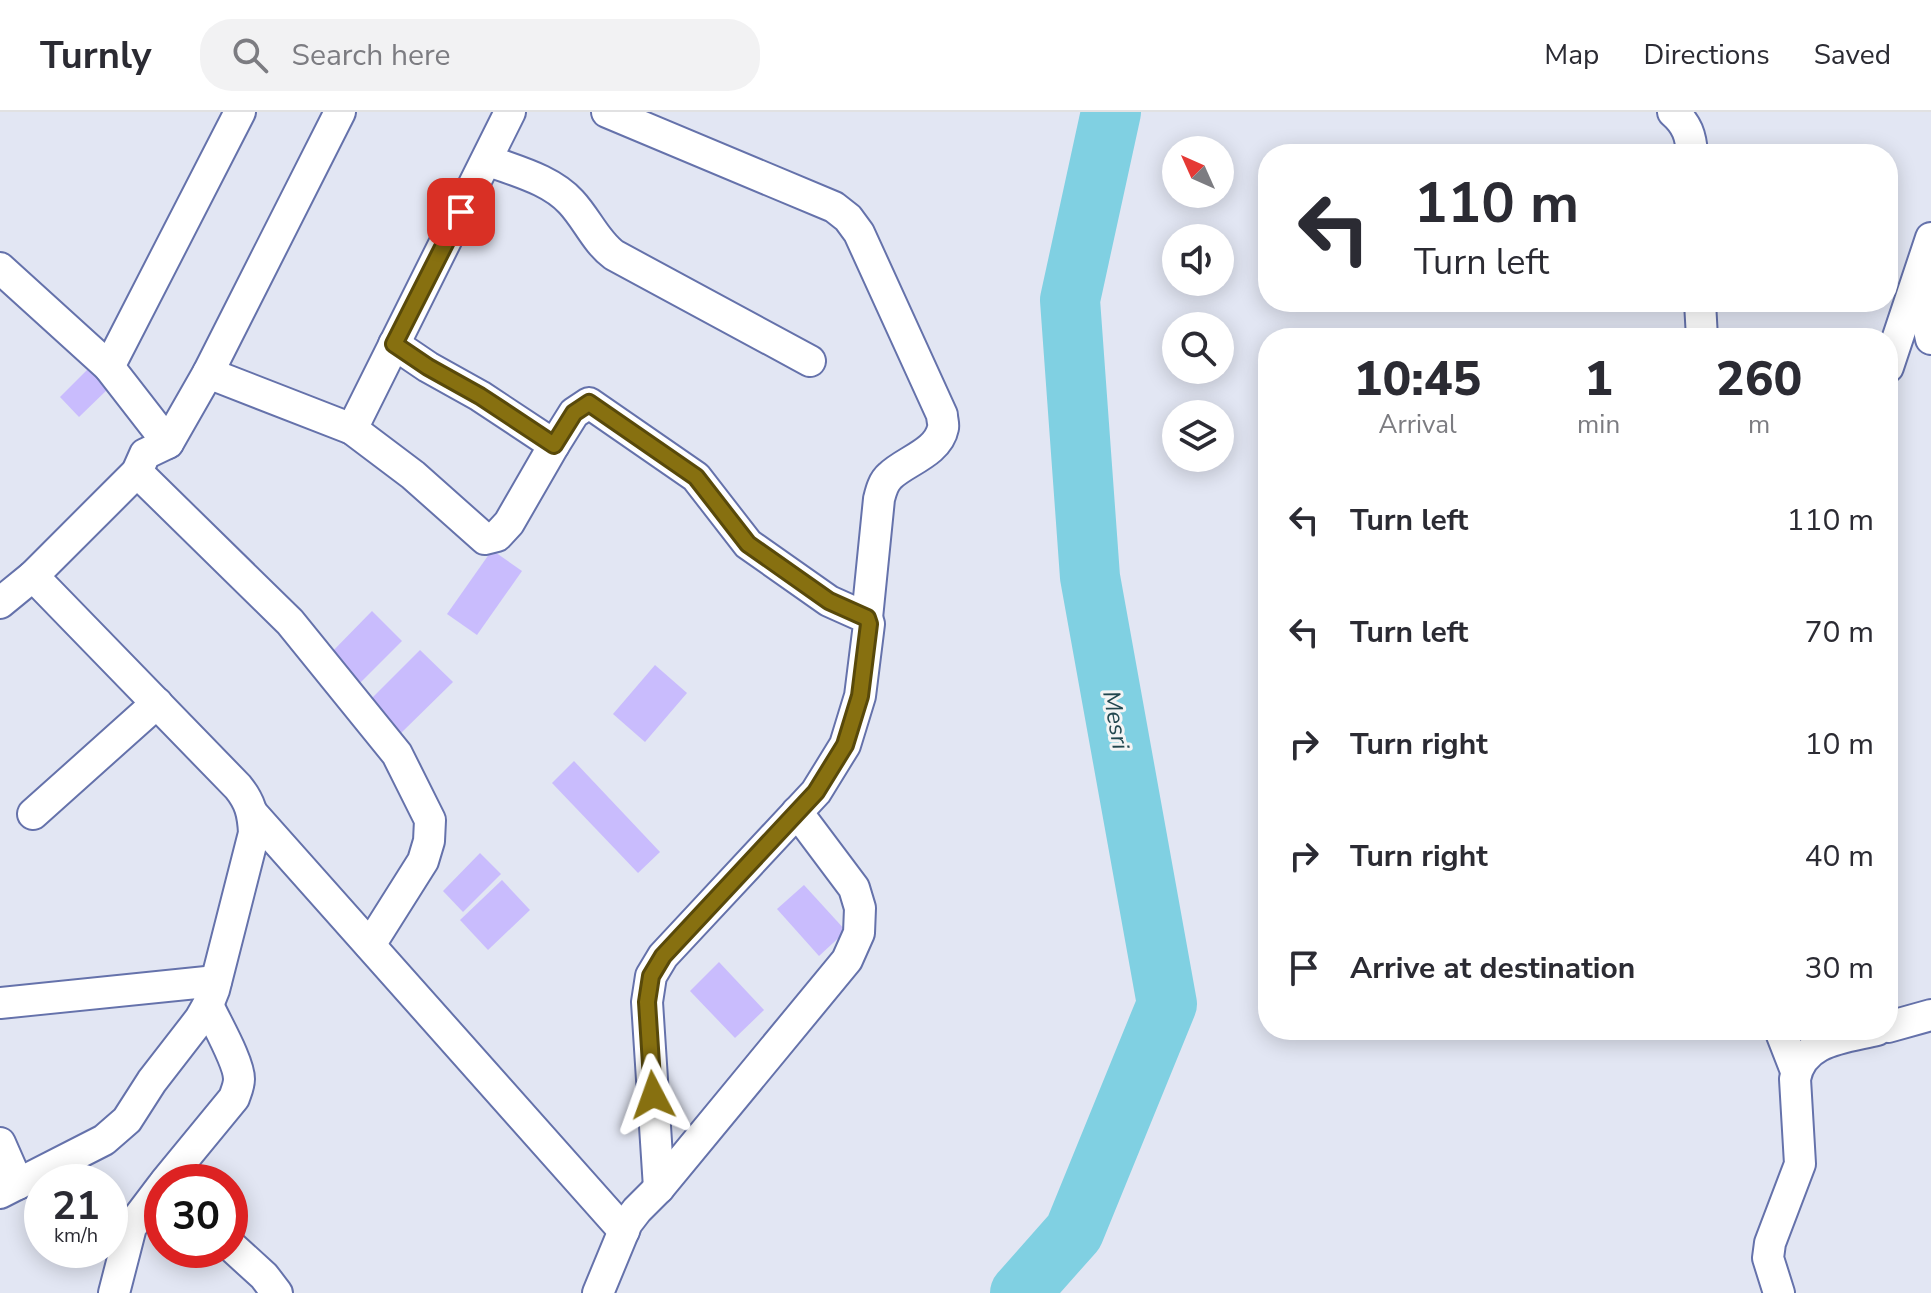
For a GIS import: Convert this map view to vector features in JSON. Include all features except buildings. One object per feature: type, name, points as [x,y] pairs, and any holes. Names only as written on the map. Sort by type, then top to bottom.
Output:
[{"type":"street","points":[[109,367],[240,112]]},
{"type":"street","points":[[0,603],[33,576],[137,472],[145,454],[168,443],[208,373],[340,112]]},
{"type":"street","points":[[352,429],[510,112]]},
{"type":"street","points":[[607,112],[834,207],[848,218],[859,233],[942,415],[943,428],[928,450],[889,476],[883,486],[879,499],[860,696],[845,745],[816,792],[663,956],[651,976],[647,1002],[659,1188]]},
{"type":"street","points":[[1673,112],[1685,124],[1691,144]]},
{"type":"street","points":[[487,160],[561,191],[603,247],[614,255],[810,361]]},
{"type":"street","points":[[1898,336],[1931,238]]},
{"type":"street","points":[[0,268],[109,367],[168,443]]},
{"type":"street","points":[[1917,278],[1931,339]]},
{"type":"street","points":[[394,344],[554,445]]},
{"type":"street","points":[[208,373],[352,429],[413,475],[485,539],[497,536],[509,523],[574,413],[589,403],[696,477],[748,544],[829,601],[867,618]]},
{"type":"street","points":[[137,472],[290,622],[397,754],[430,820],[429,841],[423,861],[370,945]]},
{"type":"street","points":[[0,1143],[9,1189],[104,1140],[127,1120],[152,1081],[200,1019],[212,993],[254,833],[249,800],[238,787],[33,576]]},
{"type":"street","points":[[33,814],[157,703]]},
{"type":"street","points":[[598,1293],[624,1231],[637,1210],[659,1188],[847,960],[859,933],[860,908],[854,888],[797,812]]},
{"type":"street","points":[[253,814],[624,1231]]},
{"type":"street","points":[[0,1003],[212,993]]},
{"type":"street","points":[[180,1164],[234,1098],[240,1078],[212,993]]},
{"type":"street","points":[[1898,1024],[1931,1015]]},
{"type":"street","points":[[1784,1040],[1796,1071]]},
{"type":"street","points":[[1779,1293],[1768,1258],[1770,1243],[1800,1164],[1796,1071],[1808,1052],[1840,1040]]},
{"type":"street","points":[[114,1293],[131,1227],[144,1210]]},
{"type":"street","points":[[248,1261],[277,1293]]},
{"type":"waterway","name":"Mesri","points":[[1020,1293],[1074,1232],[1167,1004],[1090,577],[1070,300],[1111,112]]},
{"type":"route","points":[[461,212],[394,344],[554,445],[574,413],[589,403],[696,477],[748,544],[829,601],[867,618],[869,624],[860,696],[845,745],[816,792],[663,956],[651,976],[647,1002],[653,1095]]}]
